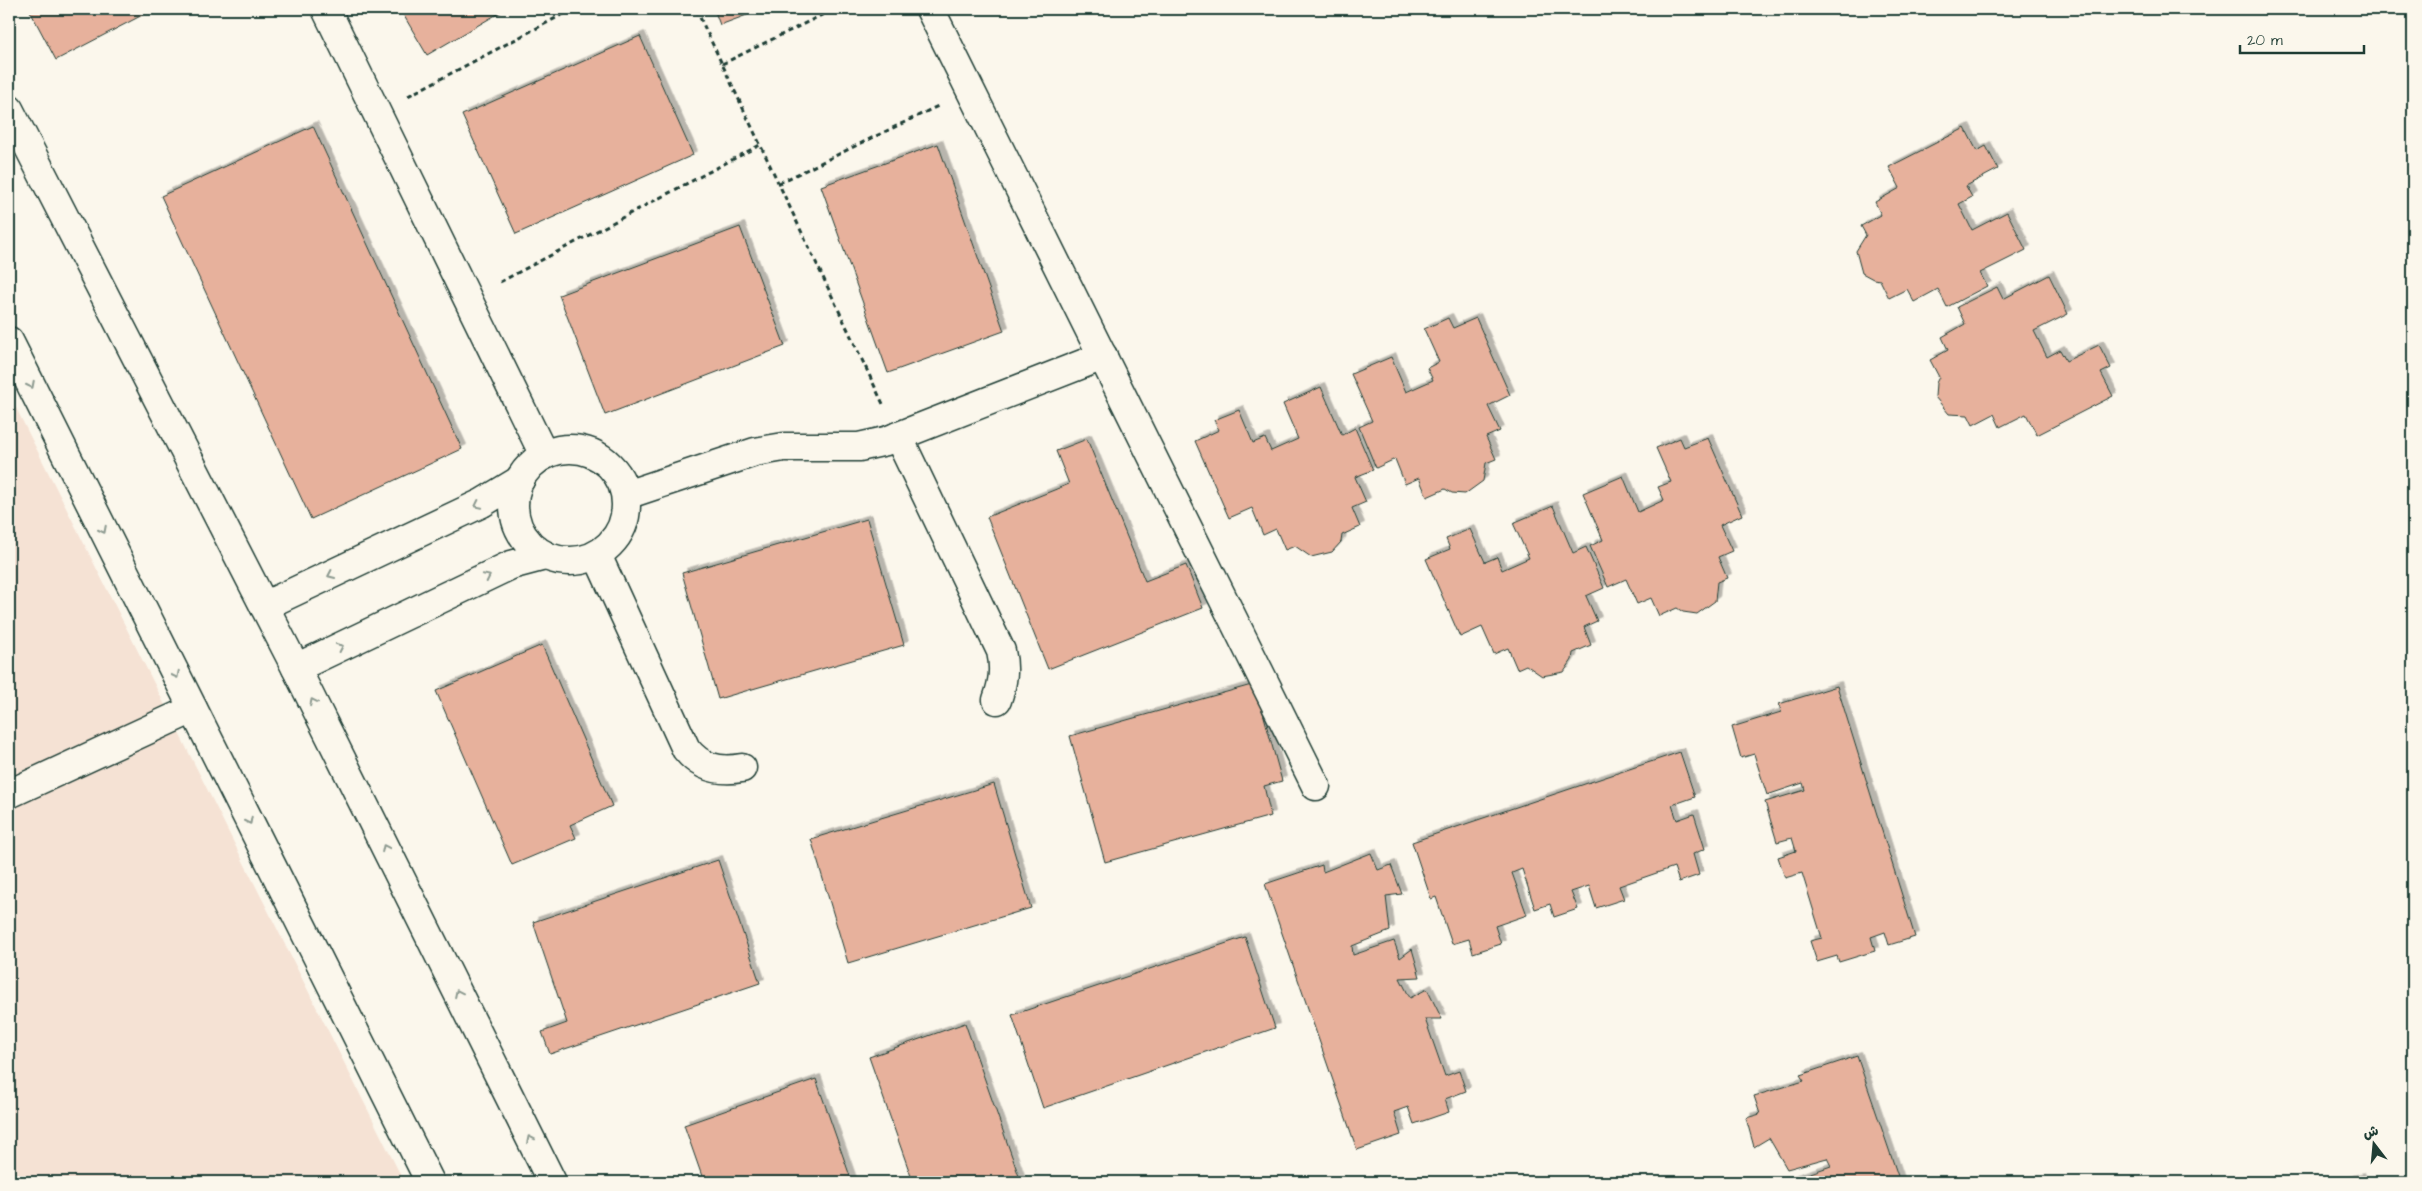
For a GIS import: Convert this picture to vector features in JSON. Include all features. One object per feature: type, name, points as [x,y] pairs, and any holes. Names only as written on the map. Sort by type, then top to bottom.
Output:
[{"type":"street","points":[[326,9],[544,455]]},
{"type":"street","points":[[930,9],[1316,786]]},
{"type":"street","points":[[9,109],[296,668],[552,1182]]},
{"type":"street","points":[[9,341],[430,1182]]},
{"type":"street","points":[[626,495],[755,452],[784,447],[859,447],[898,436],[1103,356]]},
{"type":"street","points":[[898,436],[1001,651],[1004,664],[1003,683],[997,700]]},
{"type":"street","points":[[561,449],[579,449],[596,454],[610,465],[621,479],[626,495],[626,513],[621,530],[611,544],[596,555],[580,561],[562,561],[545,556],[530,545],[520,531],[514,514],[514,497],[520,480],[530,465],[544,455],[561,449]]},
{"type":"street","points":[[264,606],[482,503],[520,480]]},
{"type":"street","points":[[596,555],[686,749],[700,763],[713,769],[728,770],[742,768]]},
{"type":"street","points":[[296,668],[511,565],[545,556]]},
{"type":"street","points":[[9,794],[193,709]]},
{"type":"path","points":[[376,112],[573,9]]},
{"type":"path","points":[[696,9],[898,436]]},
{"type":"path","points":[[722,64],[834,9]]},
{"type":"path","points":[[779,184],[971,90]]},
{"type":"path","points":[[468,298],[760,145]]},
{"type":"shaded area","points":[[9,394],[404,1182],[9,1182]]},
{"type":"building","points":[[29,9],[154,9],[56,60]]},
{"type":"building","points":[[400,9],[506,9],[427,55]]},
{"type":"building","points":[[714,9],[763,9],[720,25]]},
{"type":"building","points":[[640,36],[693,155],[516,234],[462,115]]},
{"type":"building","points":[[313,126],[462,449],[311,519],[161,196]]},
{"type":"building","points":[[1965,128],[1977,151],[1986,146],[1998,169],[1966,186],[1972,197],[1959,204],[1972,230],[2007,212],[2026,250],[1980,273],[1987,286],[1947,307],[1938,289],[1914,302],[1907,289],[1889,298],[1880,280],[1873,279],[1862,273],[1856,251],[1866,235],[1861,226],[1881,215],[1875,202],[1900,188],[1889,167]]},
{"type":"building","points":[[938,144],[1004,331],[888,373],[821,186]]},
{"type":"building","points":[[740,227],[785,346],[605,415],[559,295]]},
{"type":"building","points":[[2049,275],[2068,314],[2034,331],[2047,357],[2060,350],[2066,361],[2099,345],[2111,368],[2101,373],[2113,396],[2037,435],[2026,414],[2000,427],[1994,414],[1973,425],[1968,415],[1949,414],[1935,397],[1936,383],[1939,377],[1930,360],[1948,350],[1942,337],[1965,324],[1957,307],[1997,287],[2003,299]]},
{"type":"building","points":[[1448,318],[1453,328],[1476,318],[1510,395],[1488,406],[1500,431],[1486,437],[1496,459],[1486,463],[1483,481],[1465,494],[1452,493],[1445,489],[1427,497],[1419,478],[1405,484],[1395,459],[1376,468],[1359,427],[1372,421],[1351,374],[1391,357],[1406,392],[1433,380],[1427,368],[1439,362],[1424,329]]},
{"type":"building","points":[[1321,387],[1342,435],[1355,428],[1373,470],[1355,477],[1366,502],[1352,508],[1360,527],[1342,535],[1341,542],[1332,552],[1311,557],[1295,546],[1285,550],[1276,529],[1263,535],[1252,508],[1229,518],[1195,441],[1219,430],[1214,420],[1239,410],[1253,443],[1265,438],[1271,451],[1298,439],[1283,404]]},
{"type":"building","points":[[1680,438],[1684,447],[1708,438],[1742,515],[1720,525],[1732,551],[1718,557],[1727,578],[1717,582],[1715,601],[1697,614],[1683,612],[1677,608],[1659,616],[1651,598],[1637,604],[1626,579],[1608,587],[1590,546],[1603,540],[1583,493],[1623,476],[1638,512],[1664,500],[1658,487],[1671,482],[1656,448]]},
{"type":"building","points":[[1087,439],[1145,581],[1186,565],[1203,608],[1048,669],[987,517],[1069,484],[1056,451]]},
{"type":"building","points":[[1553,506],[1573,553],[1586,547],[1604,588],[1586,596],[1597,621],[1584,627],[1591,645],[1573,653],[1572,660],[1564,672],[1542,676],[1526,665],[1517,669],[1508,648],[1494,654],[1482,627],[1460,637],[1426,559],[1450,549],[1446,539],[1470,529],[1485,562],[1497,557],[1502,570],[1529,558],[1513,523]]},
{"type":"building","points":[[867,519],[904,645],[718,699],[682,573]]},
{"type":"building","points":[[542,645],[612,806],[570,825],[576,838],[512,865],[436,691]]},
{"type":"building","points":[[1255,684],[1282,781],[1264,786],[1271,816],[1105,862],[1070,736]]},
{"type":"building","points":[[1837,686],[1915,937],[1889,945],[1885,932],[1871,937],[1875,951],[1839,962],[1837,956],[1817,962],[1810,941],[1822,938],[1802,873],[1785,878],[1778,857],[1796,851],[1792,838],[1777,842],[1765,802],[1805,790],[1803,783],[1767,795],[1754,754],[1741,758],[1732,727],[1781,712],[1779,704]]},
{"type":"building","points":[[1680,752],[1695,797],[1672,805],[1677,820],[1694,814],[1705,849],[1693,854],[1699,875],[1679,882],[1674,867],[1619,886],[1624,899],[1596,908],[1589,886],[1571,892],[1578,909],[1554,917],[1550,904],[1535,909],[1522,869],[1512,873],[1527,915],[1495,926],[1501,944],[1473,953],[1469,939],[1452,944],[1436,897],[1431,899],[1412,842]]},
{"type":"building","points":[[994,784],[1031,908],[848,963],[811,839]]},
{"type":"building","points":[[1371,853],[1378,870],[1391,865],[1402,894],[1386,896],[1390,931],[1352,946],[1353,955],[1394,941],[1400,958],[1412,949],[1420,977],[1400,978],[1410,998],[1427,989],[1442,1019],[1425,1019],[1445,1076],[1459,1071],[1466,1091],[1445,1099],[1449,1112],[1414,1124],[1408,1107],[1394,1112],[1401,1135],[1357,1150],[1265,884],[1322,865],[1323,872]]},
{"type":"building","points":[[718,860],[760,983],[550,1054],[542,1032],[567,1023],[533,922]]},
{"type":"building","points":[[1245,937],[1275,1028],[1043,1108],[1012,1015]]},
{"type":"building","points":[[965,1023],[1021,1182],[913,1182],[869,1057]]},
{"type":"building","points":[[1857,1056],[1900,1182],[1791,1182],[1790,1180],[1831,1166],[1827,1158],[1787,1169],[1769,1138],[1754,1147],[1746,1118],[1760,1114],[1754,1096],[1804,1081],[1800,1075]]},
{"type":"building","points":[[816,1079],[852,1182],[704,1182],[684,1125]]},
{"type":"building","points":[[2360,1177],[2362,1182],[2342,1182]]}]
